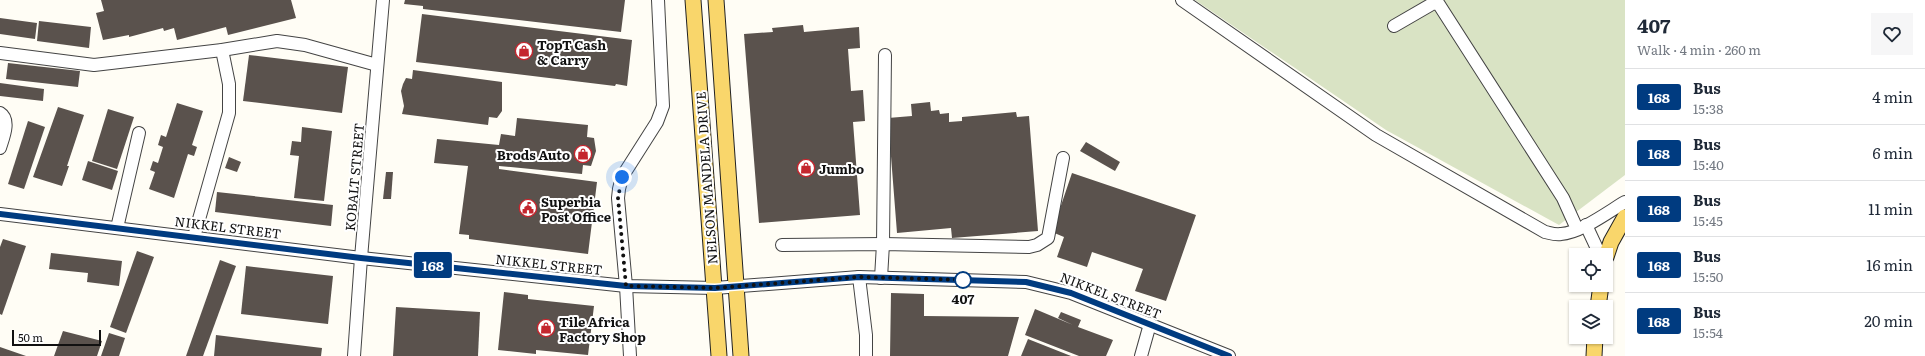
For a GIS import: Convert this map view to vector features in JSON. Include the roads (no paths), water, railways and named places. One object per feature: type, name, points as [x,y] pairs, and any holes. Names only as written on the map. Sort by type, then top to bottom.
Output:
[{"type":"main road","name":"NELSON MANDELA DRIVE","points":[[693,0],[719,356]]},
{"type":"main road","name":"NELSON MANDELA DRIVE","points":[[716,0],[741,356]]},
{"type":"main road","points":[[1609,248],[1625,217]]},
{"type":"main road","points":[[1594,356],[1595,344]]},
{"type":"street","name":"KOBALT STREET","points":[[354,356],[383,0]]},
{"type":"street","points":[[630,356],[626,286],[618,198],[622,177],[657,122],[663,106],[658,0]]},
{"type":"street","points":[[1182,0],[1376,135],[1545,232],[1562,234],[1581,227],[1625,202]]},
{"type":"street","points":[[1394,26],[1432,4],[1438,3],[1595,248]]},
{"type":"street","points":[[0,53],[94,64],[222,50],[277,41],[305,45],[378,65]]},
{"type":"street","points":[[194,237],[229,113],[229,84],[222,50]]},
{"type":"street","points":[[881,278],[883,244],[885,55]]},
{"type":"street","points":[[0,113],[3,115],[6,126],[0,148]]},
{"type":"street","points":[[117,228],[139,133]]},
{"type":"street","points":[[782,245],[883,244],[1029,247],[1037,245],[1048,238],[1063,158]]},
{"type":"street","name":"NIKKEL STREET","points":[[0,214],[361,258],[626,286],[715,288],[859,277],[1026,282],[1071,293],[1229,356]]},
{"type":"street","points":[[859,277],[866,335],[866,356]]},
{"type":"street","points":[[1140,356],[1150,324]]},
{"type":"place","name":"TopT Cash & Carry","points":[[524,51]]},
{"type":"place","name":"Brods Auto","points":[[583,154]]},
{"type":"place","name":"Jumbo","points":[[806,168]]},
{"type":"place","name":"Superbia Post Office","points":[[528,208]]},
{"type":"place","name":"407","points":[[963,280]]},
{"type":"place","name":"Tile Africa Factory Shop","points":[[546,328]]}]
